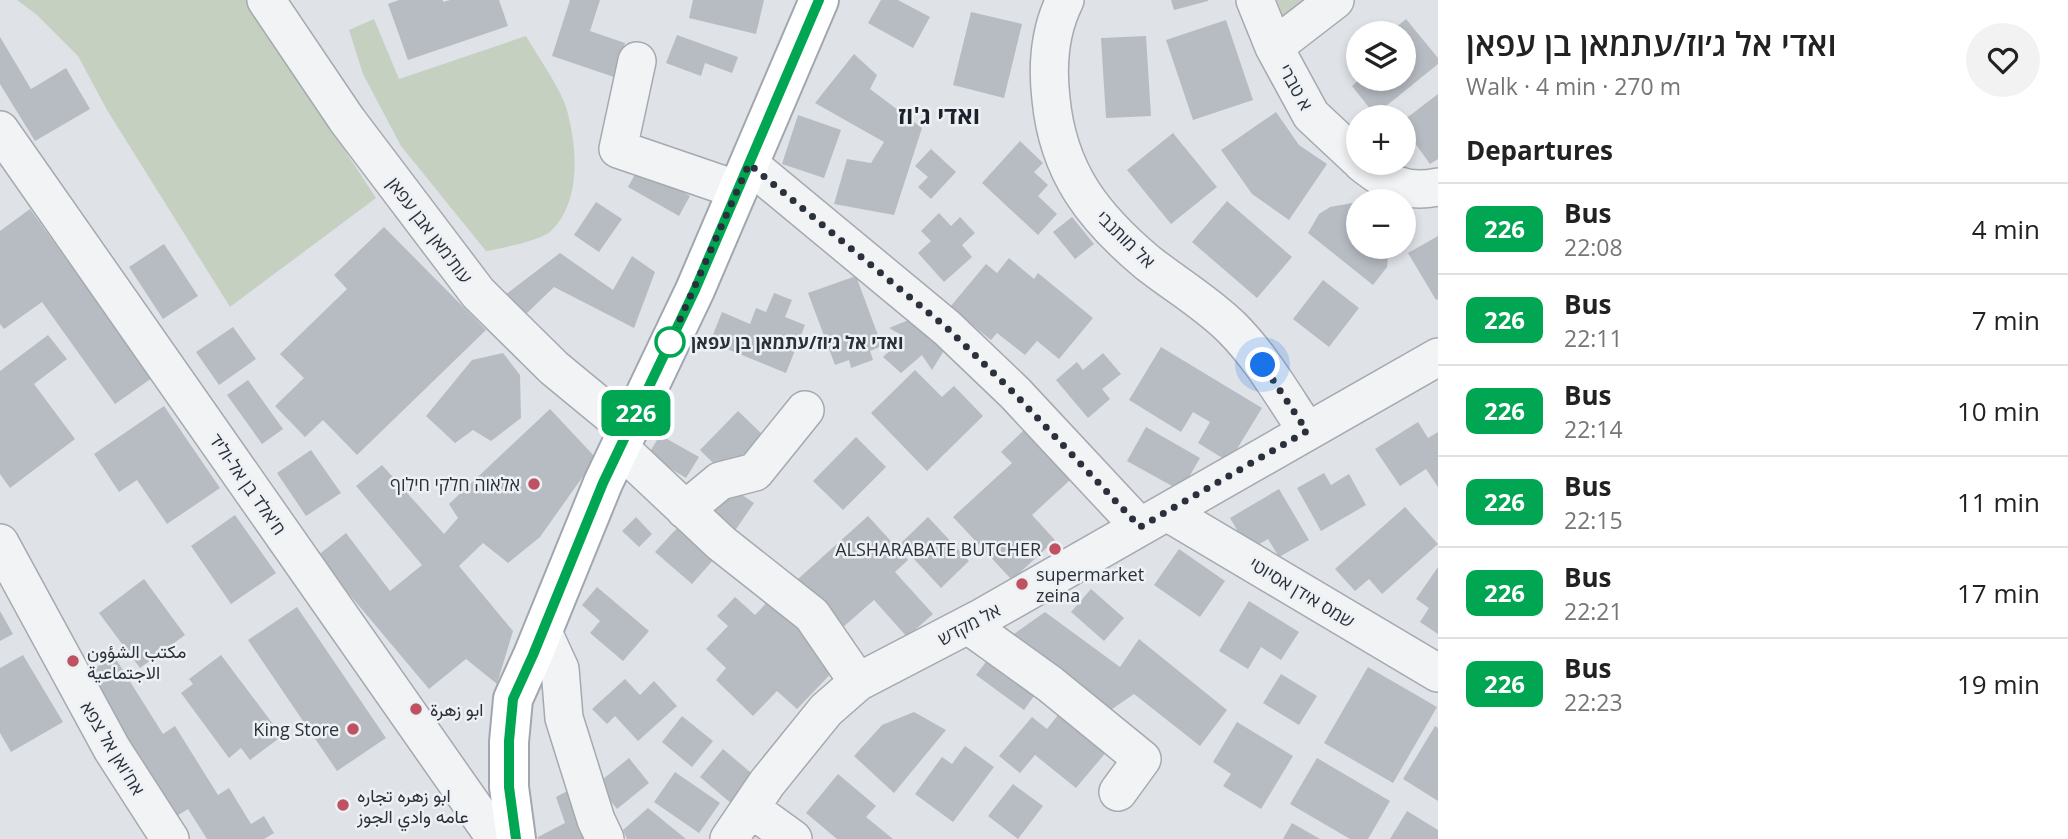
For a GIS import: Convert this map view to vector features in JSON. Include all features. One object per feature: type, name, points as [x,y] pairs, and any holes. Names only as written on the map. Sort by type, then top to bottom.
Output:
[{"type":"main road","points":[[516,839],[509,787],[513,699],[603,483],[695,290],[819,0]]},
{"type":"street","name":"עות'מאן אבן עפאן","points":[[266,0],[347,120],[478,293],[624,438],[685,510],[721,543],[812,615],[858,682]]},
{"type":"street","name":"אל מותנבי","points":[[1065,0],[1057,16],[1051,44],[1049,85],[1053,123],[1064,159],[1084,198],[1149,263],[1234,329],[1263,365],[1307,431]]},
{"type":"street","name":"א טברי","points":[[1255,0],[1273,47],[1311,115],[1346,148]]},
{"type":"street","points":[[1273,47],[1335,0]]},
{"type":"street","points":[[637,61],[618,149],[744,177]]},
{"type":"street","name":"ח'אלד בן אל-וליד","points":[[0,130],[496,839]]},
{"type":"street","points":[[1377,175],[1386,182],[1419,191],[1438,187]]},
{"type":"street","name":"שמס אידן אסיוטי","points":[[744,177],[947,328],[1153,520],[1438,673]]},
{"type":"street","name":"אל מקדש","points":[[729,839],[767,783],[826,710],[858,682],[968,625],[1438,357]]},
{"type":"street","points":[[685,510],[720,481],[755,472],[804,410]]},
{"type":"street","name":"אח'ואן אל צפא","points":[[0,543],[112,749],[170,839]]},
{"type":"street","points":[[968,625],[1050,684],[1142,759],[1118,792]]},
{"type":"street","points":[[542,632],[560,669],[564,718],[596,820],[606,839]]},
{"type":"street","points":[[751,808],[793,839]]},
{"type":"green space","points":[[17,0],[246,0],[376,198],[230,307],[107,110],[78,56],[37,15]]},
{"type":"green space","points":[[1277,0],[1303,0],[1283,16]]},
{"type":"green space","points":[[374,19],[399,79],[526,36],[563,99],[573,138],[573,188],[562,218],[552,230],[531,241],[486,251],[401,146],[363,74],[349,30]]},
{"type":"building","points":[[399,0],[499,0],[508,26],[408,60],[388,4]]},
{"type":"building","points":[[570,0],[600,0],[590,31],[625,43],[614,77],[552,56]]},
{"type":"building","points":[[693,0],[764,0],[756,34],[689,18]]},
{"type":"building","points":[[881,0],[898,0],[930,17],[913,48],[868,23]]},
{"type":"building","points":[[1171,0],[1208,0],[1208,1],[1174,10]]},
{"type":"building","points":[[971,12],[1022,24],[1004,98],[953,85]]},
{"type":"building","points":[[1226,20],[1253,100],[1193,120],[1166,40]]},
{"type":"building","points":[[1416,31],[1438,58],[1438,64],[1416,82]]},
{"type":"building","points":[[677,35],[738,57],[732,73],[705,63],[701,76],[666,63]]},
{"type":"building","points":[[1146,36],[1151,116],[1106,118],[1101,38]]},
{"type":"building","points":[[0,37],[31,89],[66,68],[90,109],[35,141],[0,84]]},
{"type":"building","points":[[854,54],[877,75],[870,89],[922,128],[894,215],[834,204],[847,159],[871,163],[884,142],[815,103]]},
{"type":"building","points":[[1356,91],[1405,91],[1387,105],[1367,105]]},
{"type":"building","points":[[1438,94],[1438,159],[1430,164],[1416,145],[1416,111]]},
{"type":"building","points":[[1276,112],[1299,145],[1327,164],[1289,220],[1252,194],[1221,150]]},
{"type":"building","points":[[798,115],[841,130],[824,178],[782,164]]},
{"type":"building","points":[[1173,133],[1217,187],[1171,224],[1127,170]]},
{"type":"building","points":[[1020,141],[1043,163],[1034,172],[1048,185],[1038,196],[1057,214],[1038,235],[982,183]]},
{"type":"building","points":[[931,149],[956,172],[931,199],[918,187],[928,177],[915,166]]},
{"type":"building","points":[[639,167],[690,196],[679,216],[628,187]]},
{"type":"building","points":[[1227,201],[1292,257],[1257,298],[1192,242]]},
{"type":"building","points":[[596,202],[622,219],[599,252],[574,235]]},
{"type":"building","points":[[1346,204],[1346,259],[1388,259],[1387,267],[1373,285],[1308,233],[1319,214],[1330,207]]},
{"type":"building","points":[[30,209],[152,378],[115,404],[42,302],[4,329],[0,324],[0,231]]},
{"type":"building","points":[[939,213],[951,226],[960,217],[975,233],[962,245],[972,257],[944,282],[918,253],[931,241],[921,231]]},
{"type":"building","points":[[1072,217],[1094,244],[1075,259],[1053,232]]},
{"type":"building","points":[[384,227],[486,330],[357,455],[323,420],[305,437],[275,406],[304,378],[280,354],[347,289],[334,275]]},
{"type":"building","points":[[1438,236],[1436,300],[1412,259],[1416,259],[1416,248]]},
{"type":"building","points":[[164,244],[198,296],[163,319],[129,267]]},
{"type":"building","points":[[560,253],[613,290],[632,256],[655,272],[634,328],[554,287],[526,314],[501,298]]},
{"type":"building","points":[[1009,258],[1034,279],[1038,273],[1093,318],[1059,359],[1037,341],[1025,355],[997,333],[991,340],[950,307],[986,264],[997,273]]},
{"type":"building","points":[[856,276],[882,346],[870,351],[873,360],[851,368],[849,360],[835,365],[808,293]]},
{"type":"building","points":[[1323,280],[1359,308],[1329,347],[1293,319]]},
{"type":"building","points":[[774,293],[792,300],[785,317],[805,325],[786,373],[710,342],[722,312],[750,324],[756,308],[766,312]]},
{"type":"building","points":[[911,319],[945,349],[932,370],[922,355],[901,373],[883,357],[905,337],[889,328]]},
{"type":"building","points":[[233,327],[256,359],[219,385],[196,352]]},
{"type":"building","points":[[48,335],[67,359],[34,384],[75,439],[10,488],[0,474],[0,371]]},
{"type":"building","points":[[1161,347],[1262,408],[1229,462],[1198,443],[1210,422],[1193,412],[1181,432],[1129,400]]},
{"type":"building","points":[[503,353],[520,375],[521,418],[491,441],[473,430],[455,443],[426,416],[472,360]]},
{"type":"building","points":[[1103,353],[1121,374],[1102,389],[1110,399],[1088,418],[1056,380],[1077,362],[1083,370]]},
{"type":"building","points":[[915,370],[942,397],[954,386],[983,416],[927,471],[871,413]]},
{"type":"building","points":[[248,380],[283,429],[262,444],[227,395]]},
{"type":"building","points":[[164,406],[220,488],[167,524],[137,480],[119,492],[94,454]]},
{"type":"building","points":[[550,409],[596,458],[540,537],[508,563],[483,543],[459,566],[513,631],[497,684],[466,659],[429,689],[317,556],[346,533],[390,591],[422,565],[356,486],[382,465],[444,534],[458,518],[449,504]]},
{"type":"building","points":[[738,411],[763,435],[724,474],[700,450]]},
{"type":"building","points":[[1418,422],[1428,438],[1438,432],[1438,487],[1426,469],[1400,486],[1375,449]]},
{"type":"building","points":[[1146,427],[1200,458],[1181,491],[1127,461]]},
{"type":"building","points":[[1024,430],[1070,480],[1032,515],[1055,540],[1012,580],[953,517],[1012,463],[1001,452]]},
{"type":"building","points":[[660,435],[699,457],[686,478],[648,455]]},
{"type":"building","points":[[856,437],[886,467],[843,510],[813,481]]},
{"type":"building","points":[[311,450],[341,493],[306,516],[277,473]]},
{"type":"building","points":[[1324,473],[1331,485],[1349,474],[1366,505],[1321,531],[1297,488]]},
{"type":"building","points":[[729,486],[754,503],[734,532],[709,515]]},
{"type":"building","points":[[1279,489],[1309,540],[1279,557],[1268,539],[1249,550],[1230,518]]},
{"type":"building","points":[[1405,507],[1438,544],[1382,594],[1369,579],[1355,591],[1335,569]]},
{"type":"building","points":[[235,515],[276,573],[231,604],[191,546]]},
{"type":"building","points":[[868,516],[908,560],[895,572],[933,614],[907,637],[874,600],[842,628],[798,579]]},
{"type":"building","points":[[636,517],[652,534],[639,547],[622,531]]},
{"type":"building","points":[[928,517],[969,561],[941,588],[900,544]]},
{"type":"building","points":[[678,527],[714,559],[692,584],[655,552]]},
{"type":"building","points":[[1179,549],[1225,581],[1200,617],[1154,585]]},
{"type":"building","points":[[1438,567],[1438,634],[1420,622],[1429,608],[1416,599]]},
{"type":"building","points":[[144,579],[185,635],[140,668],[99,613]]},
{"type":"building","points":[[597,587],[649,631],[623,661],[590,633],[600,621],[582,605]]},
{"type":"building","points":[[1091,589],[1124,618],[1104,641],[1071,612]]},
{"type":"building","points":[[773,596],[843,661],[797,709],[777,691],[753,716],[716,680],[726,668],[706,649],[728,626],[717,616],[735,597],[755,615]]},
{"type":"building","points":[[1249,601],[1299,632],[1281,660],[1261,647],[1248,669],[1219,651]]},
{"type":"building","points":[[297,607],[386,738],[337,771],[248,640]]},
{"type":"building","points":[[0,611],[13,634],[0,641]]},
{"type":"building","points":[[1045,612],[1120,667],[1139,639],[1227,710],[1200,746],[1134,694],[1099,718],[1007,639]]},
{"type":"building","points":[[995,650],[1042,685],[1024,710],[976,675]]},
{"type":"building","points":[[23,655],[63,722],[11,752],[0,733],[0,668]]},
{"type":"building","points":[[221,655],[282,736],[250,760],[241,748],[229,758],[181,693],[193,684],[189,679]]},
{"type":"building","points":[[114,656],[163,734],[175,726],[218,795],[229,788],[251,824],[264,816],[274,833],[264,839],[207,839],[188,809],[172,819],[82,676]]},
{"type":"building","points":[[1368,667],[1437,707],[1393,783],[1324,743]]},
{"type":"building","points":[[1281,674],[1317,696],[1299,725],[1263,703]]},
{"type":"building","points":[[625,679],[640,695],[654,681],[677,706],[638,741],[615,716],[607,724],[592,709]]},
{"type":"building","points":[[1066,705],[1113,744],[1076,788],[1035,755],[1020,773],[999,756],[1032,717],[1047,729]]},
{"type":"building","points":[[914,712],[946,730],[894,793],[854,756],[882,725]]},
{"type":"building","points":[[682,716],[713,741],[692,767],[662,742]]},
{"type":"building","points":[[1237,722],[1293,756],[1261,809],[1223,786],[1231,774],[1213,762]]},
{"type":"building","points":[[1435,726],[1438,728],[1438,801],[1403,779]]},
{"type":"building","points":[[965,746],[994,767],[953,822],[915,794],[942,757],[952,764]]},
{"type":"building","points":[[723,749],[756,777],[732,804],[700,777]]},
{"type":"building","points":[[629,758],[649,783],[617,809],[597,784]]},
{"type":"building","points":[[1317,758],[1390,801],[1368,839],[1350,839],[1290,804]]},
{"type":"building","points":[[675,772],[720,803],[699,833],[654,802]]},
{"type":"building","points":[[838,774],[876,806],[866,817],[893,839],[837,839],[806,813]]},
{"type":"building","points":[[1013,784],[1043,806],[1018,839],[988,816]]},
{"type":"building","points":[[575,787],[601,839],[538,839],[565,823],[556,797]]},
{"type":"building","points":[[648,808],[686,839],[627,839],[623,830]]},
{"type":"building","points":[[1407,811],[1438,830],[1438,839],[1390,839]]},
{"type":"building","points":[[1292,823],[1320,839],[1283,839]]},
{"type":"bus line","name":"226","points":[[516,839],[509,787],[513,699],[603,483],[695,290],[819,0]]},
{"type":"place","name":"ואדי אל ג׳וז/עתמאן בן עפאן","points":[[670,342]]},
{"type":"place","name":"אלאוה חלקי חילוף","points":[[534,484]]},
{"type":"place","name":"ALSHARABATE BUTCHER","points":[[1055,549]]},
{"type":"place","name":"supermarket zeina","points":[[1022,584]]},
{"type":"place","name":"مكتب الشؤون الاجتماعية","points":[[73,661]]},
{"type":"place","name":"ابو زهرة","points":[[416,709]]},
{"type":"place","name":"King Store","points":[[353,729]]},
{"type":"place","name":"ابو زهره تجاره عامه وادي الجوز","points":[[343,805]]},
{"type":"district","name":"ואדי ג'וז","points":[[939,114]]},
{"type":"route","points":[[670,342],[749,164],[947,328],[1014,393],[1140,527],[1307,431],[1263,365]]}]
